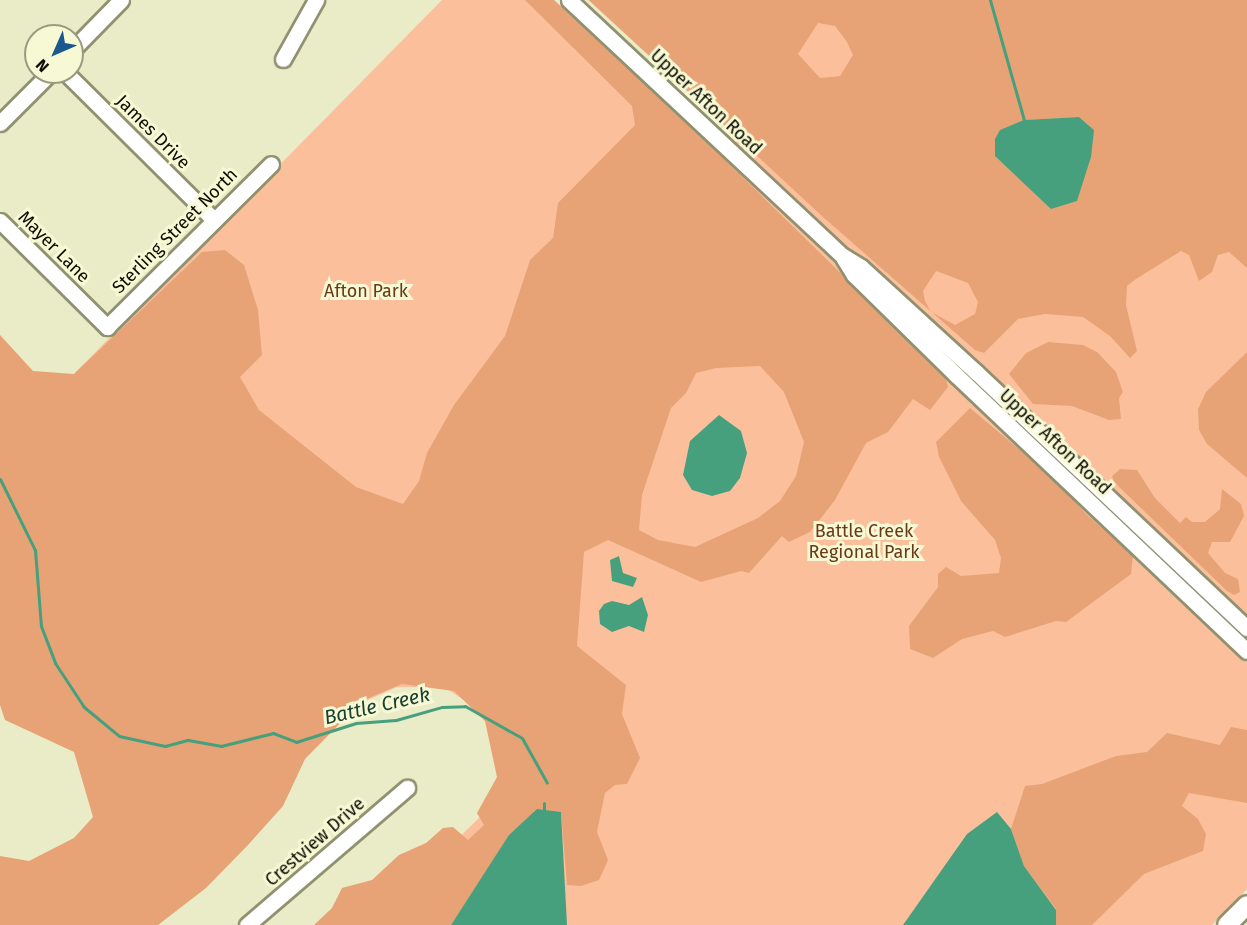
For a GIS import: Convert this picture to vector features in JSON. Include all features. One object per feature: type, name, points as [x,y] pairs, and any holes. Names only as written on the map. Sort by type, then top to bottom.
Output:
[{"type":"main road","points":[[1227,925],[1247,905]]},
{"type":"street","points":[[84,38],[121,0]]},
{"type":"street","points":[[283,59],[316,0]]},
{"type":"street","name":"Upper Afton Road","points":[[569,0],[843,256],[861,267],[976,372],[1247,628]]},
{"type":"street","points":[[0,123],[39,84]]},
{"type":"street","name":"James Drive","points":[[77,84],[213,219]]},
{"type":"street","name":"Sterling Street North","points":[[107,327],[213,219],[271,164]]},
{"type":"street","name":"Mayer Lane","points":[[0,221],[107,327]]},
{"type":"street","name":"Upper Afton Road","points":[[843,256],[854,275],[947,367],[1247,651]]},
{"type":"street","name":"Crestview Drive","points":[[248,925],[407,788]]},
{"type":"green space","name":"Battle Creek Regional Park","points":[[442,0],[550,0],[709,150],[729,129],[588,0],[1247,0],[1247,889],[1212,925],[371,925],[506,791],[503,756],[482,712],[444,687],[397,687],[229,761],[0,449]]},
{"type":"shaded area","points":[[525,0],[554,0],[680,116],[945,375],[948,387],[930,410],[913,399],[888,432],[866,443],[835,500],[810,532],[789,542],[782,536],[749,573],[741,571],[701,582],[608,540],[584,552],[577,646],[626,685],[622,714],[640,758],[627,784],[615,785],[605,793],[597,832],[608,860],[599,880],[581,886],[567,885],[561,812],[469,898],[451,925],[314,925],[332,908],[342,888],[372,880],[399,855],[426,843],[443,828],[453,827],[468,840],[484,825],[477,813],[497,777],[485,721],[454,691],[402,684],[362,701],[305,759],[283,806],[248,845],[206,888],[158,925],[0,925],[0,856],[29,861],[74,838],[93,817],[74,752],[5,720],[0,705],[0,335],[33,371],[74,374],[202,252],[225,250],[244,265],[258,310],[262,355],[240,377],[259,410],[356,487],[403,504],[419,481],[427,453],[454,405],[505,336],[530,260],[553,238],[558,203],[635,125],[632,106]],"holes":[[[760,366],[784,392],[804,442],[796,476],[780,501],[758,518],[695,547],[658,540],[639,530],[642,495],[671,408],[686,393],[696,373],[716,368]]]},
{"type":"shaded area","points":[[589,0],[1247,0],[1247,268],[1229,252],[1218,255],[1212,272],[1199,281],[1189,255],[1181,251],[1136,279],[1127,286],[1126,305],[1137,351],[1130,358],[1110,336],[1083,317],[1045,314],[1018,319],[984,353],[975,350],[933,313],[955,325],[975,314],[978,302],[968,283],[936,271],[923,291],[930,311],[823,217]],"holes":[[[818,23],[835,26],[853,55],[840,76],[820,78],[798,54]],[[1079,117],[1094,130],[1010,169],[995,156],[1024,120]]]},
{"type":"shaded area","points":[[1079,117],[1094,130],[1091,157],[1077,201],[1051,209],[995,156],[995,139],[1000,130],[1024,120]]},
{"type":"shaded area","points":[[1048,342],[1083,345],[1097,352],[1116,372],[1123,392],[1119,398],[1121,419],[1109,420],[1072,406],[1033,404],[1009,374],[1026,353]]},
{"type":"shaded area","points":[[1247,352],[1247,478],[1207,444],[1199,430],[1198,409],[1206,392]]},
{"type":"shaded area","points":[[970,408],[1056,480],[1085,513],[1133,555],[1131,574],[1066,622],[1056,621],[1005,637],[993,631],[962,639],[933,658],[910,649],[909,626],[938,587],[938,574],[946,567],[961,576],[999,573],[1001,558],[995,540],[961,501],[939,457],[936,442]]},
{"type":"shaded area","points":[[719,415],[741,431],[747,453],[740,478],[730,491],[712,496],[692,490],[683,475],[690,441]]},
{"type":"shaded area","points":[[1120,469],[1137,470],[1155,498],[1180,523],[1186,517],[1192,522],[1205,522],[1220,509],[1222,489],[1241,504],[1244,516],[1230,542],[1212,542],[1208,553],[1225,573],[1238,579],[1240,592],[1234,595],[1227,591],[1114,482],[1112,476]]},
{"type":"shaded area","points":[[619,556],[623,573],[637,578],[633,587],[612,581],[610,560]]},
{"type":"shaded area","points":[[642,597],[648,615],[644,632],[629,626],[612,632],[600,624],[599,611],[604,604],[612,601],[629,605]]},
{"type":"shaded area","points":[[1231,727],[1247,730],[1247,803],[1189,793],[1182,806],[1198,819],[1206,834],[1203,851],[1144,874],[1092,925],[1056,925],[1056,909],[1024,866],[1011,829],[1025,786],[1042,784],[1116,756],[1147,752],[1167,733],[1220,745]]},
{"type":"shaded area","points":[[537,809],[561,812],[567,925],[451,925],[509,835]]},
{"type":"shaded area","points":[[997,812],[1011,829],[1024,866],[1056,910],[1056,925],[903,925],[967,834]]},
{"type":"waterway","points":[[990,0],[1024,120]]},
{"type":"waterway","name":"Battle Creek","points":[[0,479],[35,550],[41,626],[55,663],[84,707],[119,736],[165,746],[188,740],[221,746],[273,733],[296,742],[356,723],[396,720],[442,707],[465,706],[522,738],[547,783]]},
{"type":"waterway","name":"Battle Creek","points":[[544,803],[544,812]]},
{"type":"park label","name":"Afton Park","points":[[366,291]]}]
